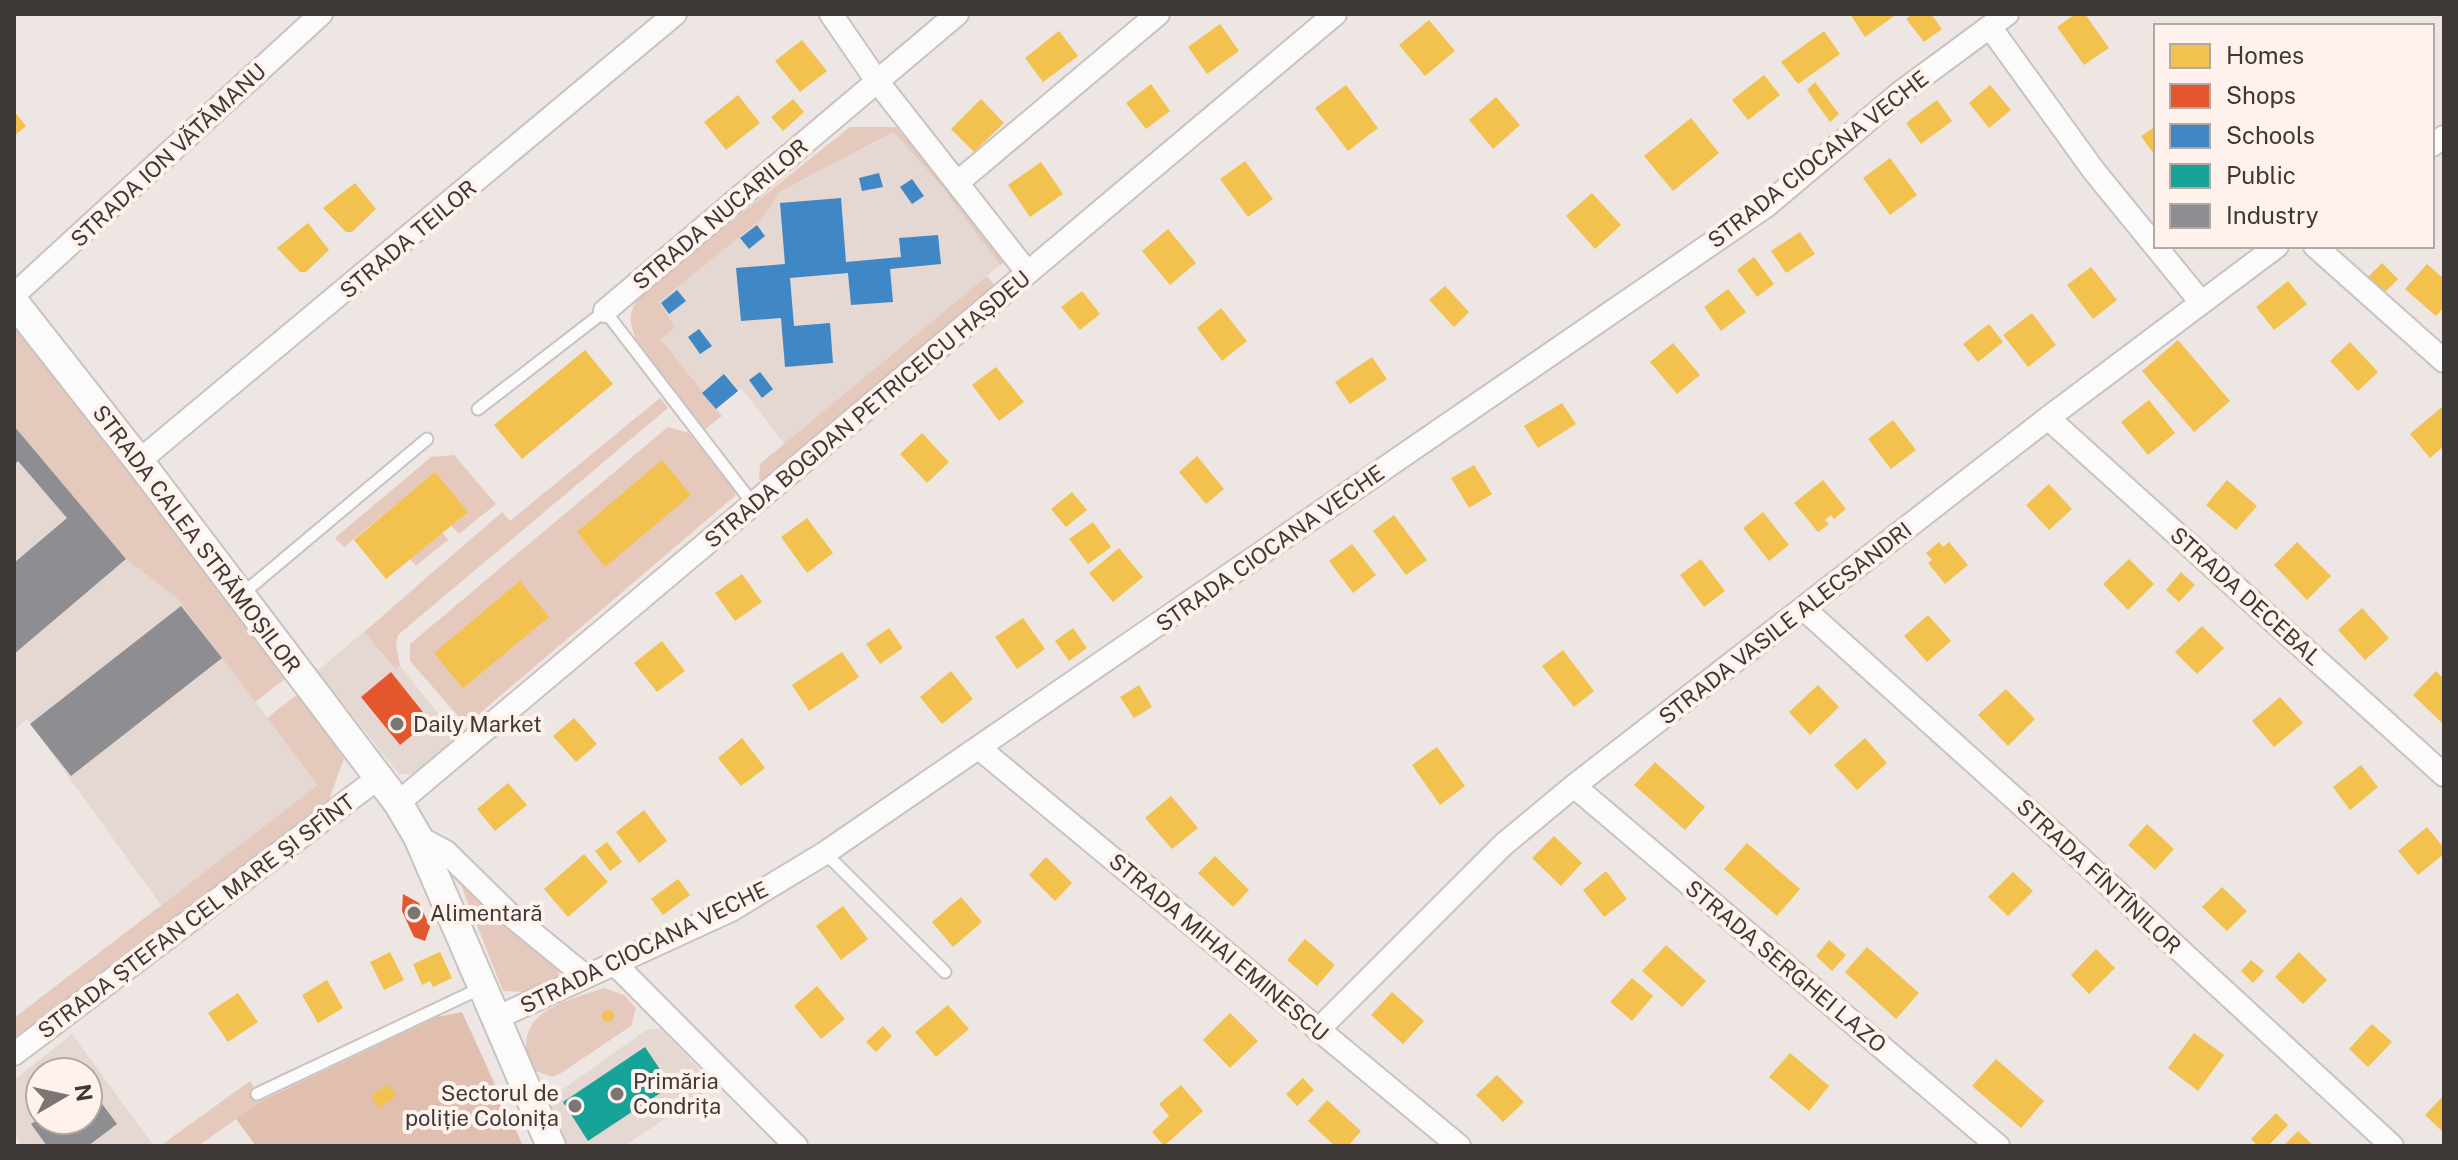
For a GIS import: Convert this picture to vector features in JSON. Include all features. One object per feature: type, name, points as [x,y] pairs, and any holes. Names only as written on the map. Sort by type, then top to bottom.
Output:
[{"type":"street","name":"STRADA ION VĂTĂMANU","points":[[14,295],[321,14]]},
{"type":"street","name":"STRADA TEILOR","points":[[139,461],[675,14]]},
{"type":"street","points":[[831,14],[877,81],[1027,272]]},
{"type":"street","name":"STRADA NUCARILOR","points":[[605,311],[957,14]]},
{"type":"street","points":[[957,183],[1158,14]]},
{"type":"street","name":"STRADA BOGDAN PETRICEICU HAȘDEU","points":[[398,803],[1335,14]]},
{"type":"street","points":[[1998,20],[2094,171],[2154,245]]},
{"type":"street","name":"STRADA CIOCANA VECHE","points":[[494,1019],[731,910],[825,853],[1766,206],[1900,93],[1998,20]]},
{"type":"street","points":[[2157,248],[2200,301]]},
{"type":"street","name":"STRADA VASILE ALECSANDRI","points":[[1318,1030],[1503,845],[1574,786],[2200,301],[2274,248]]},
{"type":"street","points":[[2317,248],[2444,361]]},
{"type":"street","name":"STRADA CALEA STRĂMOȘILOR","points":[[14,302],[139,461],[398,803]]},
{"type":"street","name":"STRADA DECEBAL","points":[[2048,418],[2444,775]]},
{"type":"street","name":"STRADA FÎNTÎNILOR","points":[[1804,609],[2392,1146]]},
{"type":"street","name":"STRADA MIHAI EMINESCU","points":[[979,748],[1459,1146]]},
{"type":"street","name":"STRADA ȘTEFAN CEL MARE ȘI SFÎNT","points":[[14,1054],[378,778]]},
{"type":"street","name":"STRADA SERGHEI LAZO","points":[[1574,786],[1998,1146]]},
{"type":"street","points":[[398,803],[418,837],[551,1146]]},
{"type":"street","points":[[418,837],[446,852],[508,913],[585,976]]},
{"type":"street","points":[[614,963],[796,1146]]},
{"type":"lane","name":"STRADA NUCARILOR","points":[[478,409],[605,311]]},
{"type":"lane","points":[[605,311],[754,505]]},
{"type":"lane","points":[[241,595],[427,439]]},
{"type":"lane","points":[[825,853],[945,972]]},
{"type":"lane","points":[[257,1094],[481,988]]},
{"type":"shaded area","points":[[850,127],[896,127],[930,164],[1004,263],[1000,265],[942,187],[894,132],[779,192],[763,218],[659,302],[675,327],[661,339],[722,416],[704,430],[647,358],[632,328],[633,308],[648,288]]},
{"type":"shaded area","points":[[895,132],[942,187],[1000,265],[785,445],[741,388],[716,409],[661,338],[659,302],[763,218],[779,192]]},
{"type":"shaded area","points":[[987,276],[995,286],[765,479],[759,480],[760,464]]},
{"type":"shaded area","points":[[14,324],[286,678],[255,702],[175,596],[126,559],[14,426]]},
{"type":"shaded area","points":[[660,398],[668,408],[398,635],[396,645],[400,665],[395,669],[364,632],[502,512],[510,521]]},
{"type":"shaded area","points":[[14,426],[126,559],[175,596],[319,785],[161,905],[27,719],[14,730]]},
{"type":"shaded area","points":[[668,427],[689,433],[735,491],[735,496],[466,725],[410,661],[410,644]]},
{"type":"shaded area","points":[[454,455],[496,504],[459,534],[451,525],[435,473],[344,547],[335,538],[431,457]]},
{"type":"shaded area","points":[[442,532],[448,540],[416,566],[410,559]]},
{"type":"shaded area","points":[[364,632],[394,669],[400,665],[450,729],[451,745],[416,774],[399,774],[317,671]]},
{"type":"shaded area","points":[[299,693],[344,759],[329,799],[14,1042],[14,1018],[318,785],[267,718]]},
{"type":"shaded area","points":[[455,870],[560,967],[558,975],[523,992],[503,991]]},
{"type":"shaded area","points":[[604,988],[624,995],[636,1008],[631,1026],[553,1077],[532,1070],[527,1050],[528,1035],[534,1022],[557,1005]]},
{"type":"shaded area","points":[[462,1012],[523,1146],[256,1146],[236,1119],[263,1100],[437,1017]]},
{"type":"shaded area","points":[[648,1029],[661,1029],[715,1086],[624,1146],[567,1146],[549,1106],[556,1094]]},
{"type":"shaded area","points":[[72,1034],[88,1056],[44,1056]]},
{"type":"shaded area","points":[[24,1072],[24,1136],[104,1136],[104,1078],[154,1146],[22,1146],[14,1133],[14,1080]]},
{"type":"shaded area","points":[[250,1081],[263,1100],[198,1146],[160,1146]]},
{"type":"building: Homes","points":[[1850,14],[1897,14],[1865,37]]},
{"type":"building: Homes","points":[[1913,14],[1931,14],[1942,29],[1924,42],[1906,19]]},
{"type":"building: Homes","points":[[2075,14],[2085,14],[2109,48],[2084,65],[2057,27]]},
{"type":"building: Homes","points":[[1429,20],[1455,51],[1425,76],[1399,45]]},
{"type":"building: Homes","points":[[1220,24],[1239,51],[1207,74],[1188,47]]},
{"type":"building: Homes","points":[[1059,31],[1078,56],[1043,82],[1025,58]]},
{"type":"building: Homes","points":[[1824,31],[1840,54],[1798,84],[1781,62]]},
{"type":"building: Homes","points":[[802,40],[827,71],[800,92],[775,61]]},
{"type":"building: Homes","points":[[1764,75],[1780,95],[1748,120],[1732,100]]},
{"type":"building: Homes","points":[[1815,82],[1839,114],[1830,122],[1807,90]]},
{"type":"building: Homes","points":[[1151,84],[1170,111],[1146,129],[1126,103]]},
{"type":"building: Homes","points":[[1346,85],[1378,128],[1348,151],[1315,108]]},
{"type":"building: Homes","points":[[1990,85],[2011,110],[1989,128],[1969,103]]},
{"type":"building: Homes","points":[[738,95],[760,123],[726,150],[704,122]]},
{"type":"building: Homes","points":[[1496,97],[1520,125],[1493,149],[1469,120]]},
{"type":"building: Homes","points":[[793,99],[804,112],[783,131],[771,117]]},
{"type":"building: Homes","points":[[981,99],[1004,123],[974,152],[951,129]]},
{"type":"building: Homes","points":[[1937,100],[1952,121],[1921,144],[1906,123]]},
{"type":"building: Homes","points":[[14,111],[26,126],[14,136]]},
{"type":"building: Homes","points":[[1691,118],[1719,153],[1673,191],[1644,156]]},
{"type":"building: Homes","points":[[2154,127],[2154,154],[2141,136]]},
{"type":"building: Homes","points":[[1890,158],[1917,195],[1890,215],[1863,178]]},
{"type":"building: Homes","points":[[1245,161],[1273,199],[1248,217],[1220,179]]},
{"type":"building: Homes","points":[[1041,162],[1063,194],[1030,217],[1008,185]]},
{"type":"building: Homes","points":[[355,183],[376,209],[352,232],[346,232],[323,208]]},
{"type":"building: Homes","points":[[1592,193],[1621,225],[1595,249],[1566,216]]},
{"type":"building: Homes","points":[[308,223],[329,250],[306,272],[300,272],[277,248]]},
{"type":"building: Homes","points":[[1168,229],[1196,263],[1170,285],[1142,251]]},
{"type":"building: Homes","points":[[1800,232],[1815,254],[1786,273],[1771,251]]},
{"type":"building: Homes","points":[[1754,257],[1774,284],[1757,297],[1737,270]]},
{"type":"building: Homes","points":[[2382,263],[2398,279],[2380,297],[2364,281]]},
{"type":"building: Homes","points":[[2427,264],[2444,279],[2444,307],[2436,316],[2405,289]]},
{"type":"building: Homes","points":[[2091,267],[2117,300],[2093,319],[2067,285]]},
{"type":"building: Homes","points":[[2288,281],[2307,304],[2274,330],[2256,307]]},
{"type":"building: Homes","points":[[1445,286],[1469,312],[1454,327],[1429,300]]},
{"type":"building: Homes","points":[[1728,289],[1746,312],[1721,331],[1704,307]]},
{"type":"building: Homes","points":[[1082,291],[1100,314],[1080,330],[1061,307]]},
{"type":"building: Homes","points":[[1221,308],[1247,341],[1222,361],[1197,328]]},
{"type":"building: Homes","points":[[2032,313],[2056,345],[2028,367],[2003,335]]},
{"type":"building: Homes","points":[[1989,324],[2003,342],[1978,362],[1963,344]]},
{"type":"building: Homes","points":[[2178,340],[2230,401],[2194,432],[2142,371]]},
{"type":"building: Homes","points":[[2350,342],[2378,372],[2358,391],[2330,361]]},
{"type":"building: Homes","points":[[1673,343],[1700,375],[1677,394],[1650,362]]},
{"type":"building: Homes","points":[[585,350],[613,384],[522,459],[494,425]]},
{"type":"building: Homes","points":[[1372,357],[1387,379],[1350,404],[1335,382]]},
{"type":"building: Homes","points":[[996,367],[1024,402],[999,421],[972,385]]},
{"type":"building: Homes","points":[[2149,400],[2175,433],[2148,455],[2121,422]]},
{"type":"building: Homes","points":[[1562,403],[1576,424],[1538,448],[1524,426]]},
{"type":"building: Homes","points":[[2443,406],[2444,446],[2430,458],[2410,434]]},
{"type":"building: Homes","points":[[1893,420],[1916,450],[1891,469],[1868,439]]},
{"type":"building: Homes","points":[[922,433],[949,462],[927,483],[900,454]]},
{"type":"building: Homes","points":[[1197,456],[1224,489],[1206,504],[1179,472]]},
{"type":"building: Homes","points":[[662,460],[691,495],[605,567],[577,532]]},
{"type":"building: Homes","points":[[1474,465],[1492,494],[1469,508],[1451,478]]},
{"type":"building: Homes","points":[[435,472],[468,512],[386,579],[354,540]]},
{"type":"building: Homes","points":[[1823,480],[1846,509],[1834,519],[1831,515],[1825,520],[1829,524],[1818,532],[1794,503]]},
{"type":"building: Homes","points":[[2227,480],[2257,506],[2236,530],[2206,505]]},
{"type":"building: Homes","points":[[2049,484],[2072,509],[2049,530],[2026,505]]},
{"type":"building: Homes","points":[[1072,492],[1087,510],[1066,527],[1051,509]]},
{"type":"building: Homes","points":[[1763,512],[1789,545],[1769,561],[1743,528]]},
{"type":"building: Homes","points":[[1394,515],[1427,560],[1406,575],[1373,531]]},
{"type":"building: Homes","points":[[807,518],[833,553],[807,573],[781,537]]},
{"type":"building: Homes","points":[[1093,522],[1111,547],[1088,564],[1069,539]]},
{"type":"building: Homes","points":[[1939,542],[1943,547],[1949,542],[1968,565],[1945,584],[1928,563],[1932,560],[1926,553]]},
{"type":"building: Homes","points":[[2297,542],[2331,576],[2307,600],[2274,565]]},
{"type":"building: Homes","points":[[1352,544],[1376,575],[1353,593],[1329,561]]},
{"type":"building: Homes","points":[[1119,548],[1143,577],[1113,602],[1089,573]]},
{"type":"building: Homes","points":[[1701,559],[1725,591],[1704,607],[1680,575]]},
{"type":"building: Homes","points":[[2129,559],[2154,584],[2128,610],[2103,584]]},
{"type":"building: Homes","points":[[2181,572],[2195,585],[2179,602],[2166,590]]},
{"type":"building: Homes","points":[[742,574],[762,602],[735,621],[715,593]]},
{"type":"building: Homes","points":[[520,581],[549,617],[463,688],[434,653]]},
{"type":"building: Homes","points":[[2362,608],[2389,638],[2365,660],[2338,630]]},
{"type":"building: Homes","points":[[1928,615],[1951,641],[1927,662],[1904,636]]},
{"type":"building: Homes","points":[[1023,618],[1045,649],[1017,669],[995,637]]},
{"type":"building: Homes","points":[[2202,626],[2224,648],[2197,674],[2175,652]]},
{"type":"building: Homes","points":[[889,628],[903,648],[880,664],[866,644]]},
{"type":"building: Homes","points":[[1073,628],[1087,648],[1069,661],[1055,641]]},
{"type":"building: Homes","points":[[662,641],[685,671],[657,692],[634,663]]},
{"type":"building: Homes","points":[[1563,650],[1594,691],[1574,707],[1542,666]]},
{"type":"building: Homes","points":[[842,652],[859,677],[809,711],[792,685]]},
{"type":"building: Homes","points":[[951,671],[973,699],[942,724],[920,697]]},
{"type":"building: Homes","points":[[2436,671],[2444,679],[2444,725],[2413,695]]},
{"type":"building: Homes","points":[[1139,685],[1152,707],[1134,718],[1120,697]]},
{"type":"building: Homes","points":[[1818,685],[1839,707],[1810,735],[1789,712]]},
{"type":"building: Homes","points":[[2006,689],[2035,719],[2008,746],[1978,715]]},
{"type":"building: Homes","points":[[2280,697],[2303,723],[2274,747],[2252,721]]},
{"type":"building: Homes","points":[[574,718],[597,744],[576,762],[553,736]]},
{"type":"building: Homes","points":[[742,738],[765,768],[741,786],[718,758]]},
{"type":"building: Homes","points":[[1865,738],[1887,763],[1857,790],[1834,765]]},
{"type":"building: Homes","points":[[1437,747],[1465,786],[1440,805],[1412,765]]},
{"type":"building: Homes","points":[[1655,762],[1705,807],[1685,830],[1634,785]]},
{"type":"building: Homes","points":[[2361,765],[2378,787],[2350,810],[2333,787]]},
{"type":"building: Homes","points":[[508,783],[527,805],[495,831],[477,809]]},
{"type":"building: Homes","points":[[1171,796],[1198,828],[1172,849],[1145,818]]},
{"type":"building: Homes","points":[[644,810],[667,841],[639,863],[616,832]]},
{"type":"building: Homes","points":[[2147,824],[2174,849],[2155,870],[2128,845]]},
{"type":"building: Homes","points":[[2427,827],[2444,848],[2444,854],[2418,875],[2398,851]]},
{"type":"building: Homes","points":[[1554,836],[1582,863],[1561,886],[1532,858]]},
{"type":"building: Homes","points":[[607,842],[622,862],[610,871],[595,851]]},
{"type":"building: Homes","points":[[1747,843],[1800,889],[1777,916],[1724,869]]},
{"type":"building: Homes","points":[[584,854],[608,882],[568,917],[544,889]]},
{"type":"building: Homes","points":[[1215,856],[1249,890],[1233,907],[1198,873]]},
{"type":"building: Homes","points":[[1046,857],[1072,883],[1055,901],[1029,875]]},
{"type":"building: Homes","points":[[1606,871],[1627,899],[1604,917],[1583,890]]},
{"type":"building: Homes","points":[[2013,872],[2033,891],[2008,916],[1988,897]]},
{"type":"building: Homes","points":[[678,879],[690,895],[663,915],[651,899]]},
{"type":"building: Homes","points":[[2222,887],[2247,911],[2227,931],[2202,907]]},
{"type":"building: Homes","points":[[961,897],[982,922],[953,947],[932,922]]},
{"type":"building: Homes","points":[[843,906],[868,939],[841,960],[816,926]]},
{"type":"building: Homes","points":[[1305,939],[1335,965],[1317,986],[1287,960]]},
{"type":"building: Homes","points":[[1829,940],[1846,955],[1832,971],[1816,956]]},
{"type":"building: Homes","points":[[1666,945],[1706,981],[1682,1007],[1642,971]]},
{"type":"building: Homes","points":[[1867,947],[1919,993],[1896,1019],[1845,972]]},
{"type":"building: Homes","points":[[2096,949],[2115,968],[2089,994],[2071,975]]},
{"type":"building: Homes","points":[[390,952],[404,980],[384,990],[370,962]]},
{"type":"building: Homes","points":[[440,952],[452,978],[433,987],[430,981],[422,985],[413,964]]},
{"type":"building: Homes","points":[[2299,952],[2327,980],[2303,1004],[2275,977]]},
{"type":"building: Homes","points":[[2251,960],[2264,971],[2253,983],[2241,971]]},
{"type":"building: Homes","points":[[1632,978],[1653,996],[1632,1021],[1610,1002]]},
{"type":"building: Homes","points":[[327,980],[343,1008],[318,1023],[302,995]]},
{"type":"building: Homes","points":[[817,986],[845,1019],[821,1039],[794,1006]]},
{"type":"building: Homes","points":[[1392,992],[1424,1021],[1403,1044],[1371,1015]]},
{"type":"building: Homes","points":[[238,993],[258,1022],[228,1042],[208,1013]]},
{"type":"building: Homes","points":[[948,1005],[969,1029],[936,1057],[915,1032]]},
{"type":"building: Homes","points":[[608,1010],[614,1016],[608,1022],[602,1016]]},
{"type":"building: Homes","points":[[1230,1013],[1258,1041],[1230,1068],[1203,1040]]},
{"type":"building: Homes","points":[[2372,1024],[2392,1042],[2368,1067],[2349,1049]]},
{"type":"building: Homes","points":[[883,1026],[892,1036],[876,1052],[866,1042]]},
{"type":"building: Homes","points":[[2194,1033],[2224,1055],[2198,1091],[2168,1068]]},
{"type":"building: Homes","points":[[1790,1053],[1829,1086],[1809,1111],[1769,1077]]},
{"type":"building: Homes","points":[[1996,1059],[2044,1101],[2021,1128],[1972,1086]]},
{"type":"building: Homes","points":[[1497,1075],[1524,1102],[1503,1122],[1476,1095]]},
{"type":"building: Homes","points":[[1303,1078],[1314,1090],[1297,1106],[1286,1094]]},
{"type":"building: Homes","points":[[388,1084],[397,1096],[379,1108],[371,1096]]},
{"type":"building: Homes","points":[[1181,1085],[1203,1111],[1164,1146],[1152,1132],[1169,1116],[1159,1104]]},
{"type":"building: Homes","points":[[2444,1095],[2444,1133],[2425,1115]]},
{"type":"building: Homes","points":[[1327,1100],[1361,1131],[1348,1146],[1335,1146],[1308,1121]]},
{"type":"building: Homes","points":[[2276,1113],[2288,1125],[2268,1146],[2258,1146],[2251,1139]]},
{"type":"building: Homes","points":[[2298,1131],[2314,1146],[2283,1146]]},
{"type":"building: Shops","points":[[391,672],[430,721],[400,745],[361,697]]},
{"type":"building: Shops","points":[[403,894],[419,903],[430,927],[425,941],[414,937],[402,911]]},
{"type":"building: Schools","points":[[879,173],[883,187],[862,191],[859,178]]},
{"type":"building: Schools","points":[[912,179],[924,196],[912,204],[900,187]]},
{"type":"building: Schools","points":[[841,198],[846,262],[901,257],[899,238],[938,235],[941,264],[890,269],[893,302],[851,305],[848,273],[790,278],[794,326],[830,323],[833,363],[785,367],[781,318],[741,321],[736,268],[785,264],[780,203]]},
{"type":"building: Schools","points":[[757,225],[765,236],[749,249],[740,238]]},
{"type":"building: Schools","points":[[677,290],[686,301],[669,314],[661,303]]},
{"type":"building: Schools","points":[[699,329],[712,346],[700,354],[688,337]]},
{"type":"building: Schools","points":[[760,372],[773,389],[762,398],[749,380]]},
{"type":"building: Schools","points":[[724,374],[738,391],[716,409],[702,393]]},
{"type":"building: Public","name":"Primăria Condrița","points":[[645,1047],[671,1086],[588,1141],[563,1102]]},
{"type":"building: Industry","points":[[14,426],[126,559],[14,654],[14,563],[67,518],[18,461],[14,465]]},
{"type":"building: Industry","points":[[181,606],[222,658],[71,776],[30,724]]},
{"type":"building: Industry","points":[[104,1107],[117,1124],[104,1134]]},
{"type":"building: Industry","points":[[40,1136],[101,1136],[88,1146],[47,1146]]},
{"type":"place","name":"Daily Market","points":[[397,724]]},
{"type":"place","name":"Alimentară","points":[[414,913]]},
{"type":"place","name":"Primăria Condrița","points":[[617,1094]]},
{"type":"place","name":"Sectorul de poliție Colonița","points":[[575,1106]]}]
